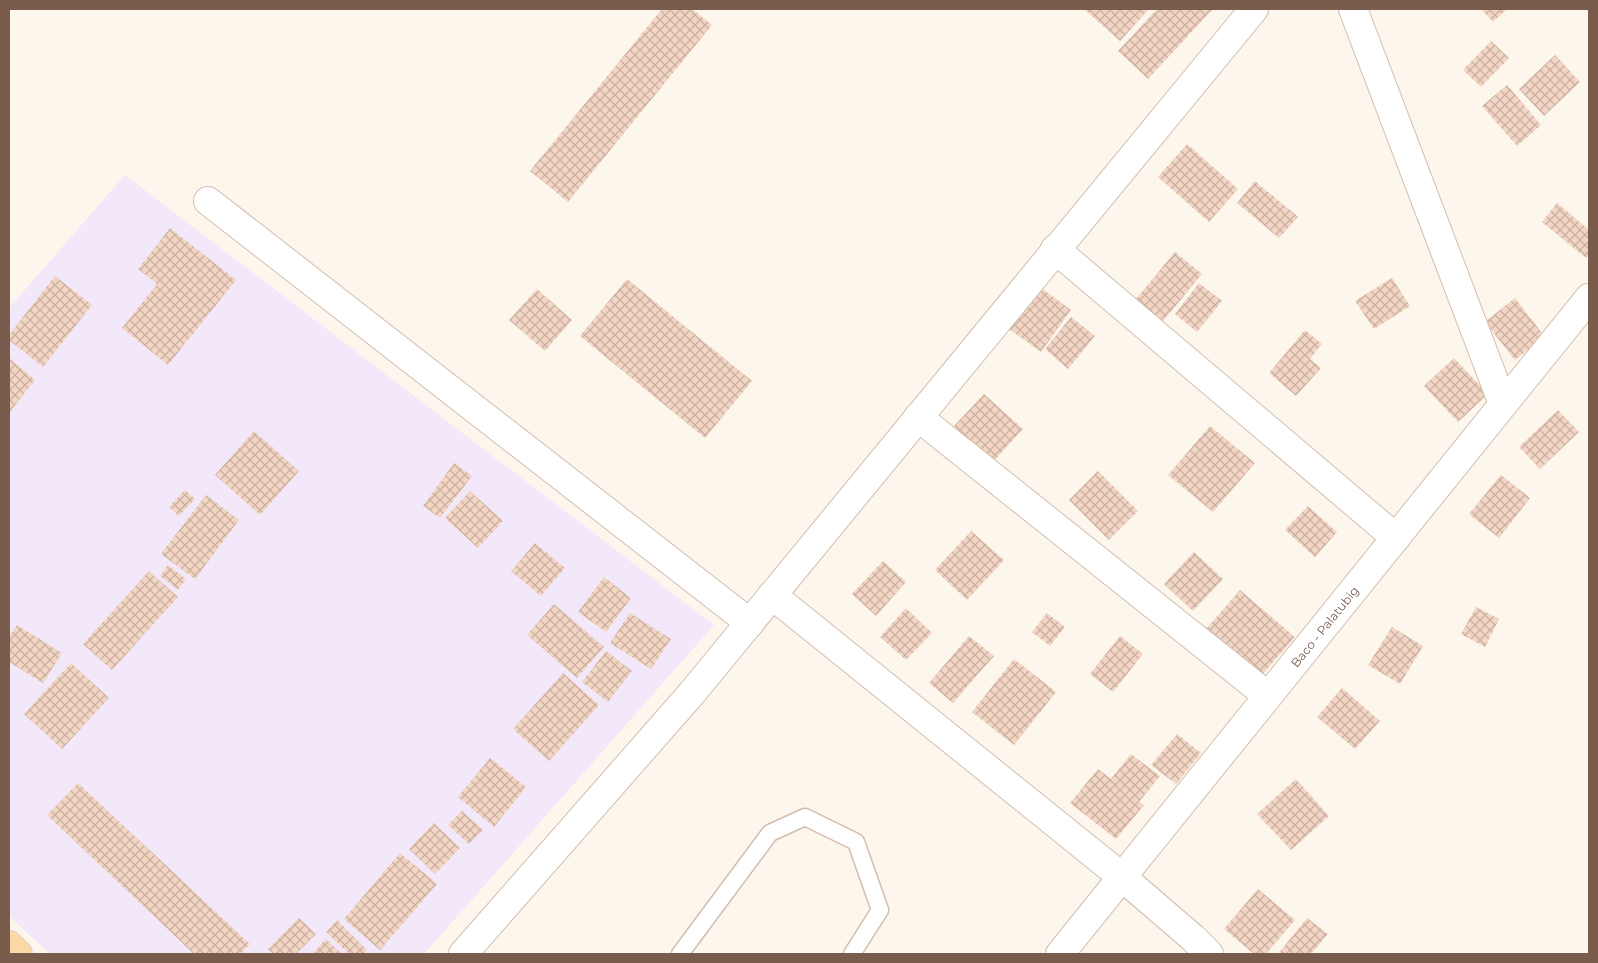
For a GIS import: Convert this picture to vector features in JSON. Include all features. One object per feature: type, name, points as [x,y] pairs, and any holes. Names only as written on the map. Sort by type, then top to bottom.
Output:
[{"type":"main road","points":[[9,945],[18,954]]},
{"type":"street","points":[[463,954],[692,693],[1254,9]]},
{"type":"street","points":[[1353,9],[1503,404]]},
{"type":"street","points":[[208,201],[750,622]]},
{"type":"street","points":[[1055,249],[1396,538]]},
{"type":"street","name":"Baco - Palatubig","points":[[1060,954],[1589,298]]},
{"type":"street","points":[[918,417],[1268,696]]},
{"type":"street","points":[[772,595],[1122,877],[1195,949]]},
{"type":"lane","points":[[680,954],[770,833],[804,817],[856,842],[880,910],[852,954]]},
{"type":"shaded area","points":[[125,175],[714,625],[424,954],[50,954],[9,916],[9,308]]},
{"type":"building","points":[[662,9],[692,9],[712,25],[568,202],[530,171]]},
{"type":"building","points":[[1084,9],[1149,9],[1120,41]]},
{"type":"building","points":[[1157,9],[1213,9],[1148,79],[1118,51]]},
{"type":"building","points":[[1481,9],[1507,9],[1493,22]]},
{"type":"building","points":[[1491,41],[1509,58],[1481,87],[1463,70]]},
{"type":"building","points":[[1555,55],[1580,82],[1544,116],[1519,89]]},
{"type":"building","points":[[1507,85],[1541,125],[1517,146],[1482,106]]},
{"type":"building","points":[[1187,144],[1238,189],[1209,222],[1158,177]]},
{"type":"building","points":[[1255,181],[1298,217],[1279,238],[1237,203]]},
{"type":"building","points":[[1557,203],[1589,230],[1589,254],[1586,258],[1542,222]]},
{"type":"building","points":[[170,228],[236,280],[168,365],[122,328],[157,284],[138,269]]},
{"type":"building","points":[[1175,252],[1202,274],[1163,321],[1136,299]]},
{"type":"building","points":[[55,276],[92,305],[43,367],[9,340],[9,335]]},
{"type":"building","points":[[1392,278],[1410,306],[1374,329],[1355,301]]},
{"type":"building","points":[[627,279],[752,381],[705,438],[580,336]]},
{"type":"building","points":[[1199,283],[1222,301],[1197,332],[1175,314]]},
{"type":"building","points":[[1040,287],[1071,310],[1041,352],[1009,329]]},
{"type":"building","points":[[537,289],[572,320],[545,351],[509,320]]},
{"type":"building","points":[[1515,298],[1545,337],[1515,360],[1485,322]]},
{"type":"building","points":[[1071,317],[1095,336],[1068,369],[1045,349]]},
{"type":"building","points":[[1305,330],[1322,344],[1310,359],[1321,368],[1296,396],[1269,373]]},
{"type":"building","points":[[9,358],[35,380],[9,413]]},
{"type":"building","points":[[1454,358],[1488,394],[1458,422],[1424,386]]},
{"type":"building","points":[[984,394],[1023,429],[993,462],[954,426]]},
{"type":"building","points":[[1558,410],[1579,432],[1540,469],[1519,447]]},
{"type":"building","points":[[1210,426],[1255,463],[1213,512],[1168,475]]},
{"type":"building","points":[[254,431],[299,471],[260,515],[215,475]]},
{"type":"building","points":[[454,463],[472,476],[440,518],[423,506]]},
{"type":"building","points":[[1098,471],[1138,511],[1109,540],[1069,500]]},
{"type":"building","points":[[1501,475],[1530,498],[1499,538],[1469,514]]},
{"type":"building","points":[[185,490],[195,499],[179,516],[169,507]]},
{"type":"building","points":[[470,491],[503,521],[478,548],[445,518]]},
{"type":"building","points":[[206,495],[239,520],[195,579],[161,554]]},
{"type":"building","points":[[1308,506],[1337,532],[1315,557],[1285,530]]},
{"type":"building","points":[[971,531],[1004,560],[967,600],[935,570]]},
{"type":"building","points":[[535,543],[565,568],[541,596],[511,571]]},
{"type":"building","points":[[1194,552],[1223,579],[1193,611],[1164,584]]},
{"type":"building","points":[[883,561],[906,582],[876,616],[852,594]]},
{"type":"building","points":[[168,565],[186,579],[178,590],[160,576]]},
{"type":"building","points":[[149,571],[178,597],[112,670],[83,644]]},
{"type":"building","points":[[604,577],[631,598],[606,632],[578,612]]},
{"type":"building","points":[[1240,590],[1295,637],[1262,675],[1207,628]]},
{"type":"building","points":[[554,604],[604,647],[577,678],[527,635]]},
{"type":"building","points":[[1476,607],[1499,619],[1485,647],[1461,634]]},
{"type":"building","points":[[906,608],[932,633],[906,660],[880,637]]},
{"type":"building","points":[[630,613],[671,639],[651,669],[610,643]]},
{"type":"building","points":[[1047,613],[1065,627],[1050,646],[1032,632]]},
{"type":"building","points":[[17,625],[62,653],[43,683],[9,662],[9,637]]},
{"type":"building","points":[[1392,627],[1423,646],[1400,684],[1368,665]]},
{"type":"building","points":[[969,636],[994,656],[953,703],[929,683]]},
{"type":"building","points":[[1120,636],[1143,654],[1113,692],[1090,674]]},
{"type":"building","points":[[606,651],[632,671],[608,702],[582,682]]},
{"type":"building","points":[[1014,659],[1056,692],[1014,745],[972,712]]},
{"type":"building","points":[[71,663],[109,698],[62,749],[24,714]]},
{"type":"building","points":[[563,673],[599,705],[549,761],[513,729]]},
{"type":"building","points":[[1342,688],[1380,721],[1355,749],[1317,717]]},
{"type":"building","points":[[1177,734],[1201,753],[1176,784],[1151,765]]},
{"type":"building","points":[[1131,754],[1160,776],[1139,802],[1144,805],[1116,839],[1070,803],[1098,769],[1111,779]]},
{"type":"building","points":[[490,758],[526,787],[494,827],[458,797]]},
{"type":"building","points":[[1296,779],[1329,816],[1291,850],[1257,814]]},
{"type":"building","points":[[78,783],[250,944],[240,954],[194,954],[47,815]]},
{"type":"building","points":[[462,811],[483,830],[469,844],[448,825]]},
{"type":"building","points":[[434,823],[460,848],[435,874],[409,849]]},
{"type":"building","points":[[400,853],[437,884],[380,950],[344,919]]},
{"type":"building","points":[[1258,889],[1295,920],[1266,954],[1254,954],[1224,929]]},
{"type":"building","points":[[299,918],[316,934],[296,954],[273,954],[268,949]]},
{"type":"building","points":[[1307,918],[1328,934],[1311,954],[1278,954]]},
{"type":"building","points":[[337,920],[367,950],[363,954],[349,954],[326,932]]},
{"type":"building","points":[[326,939],[342,954],[312,954]]}]
